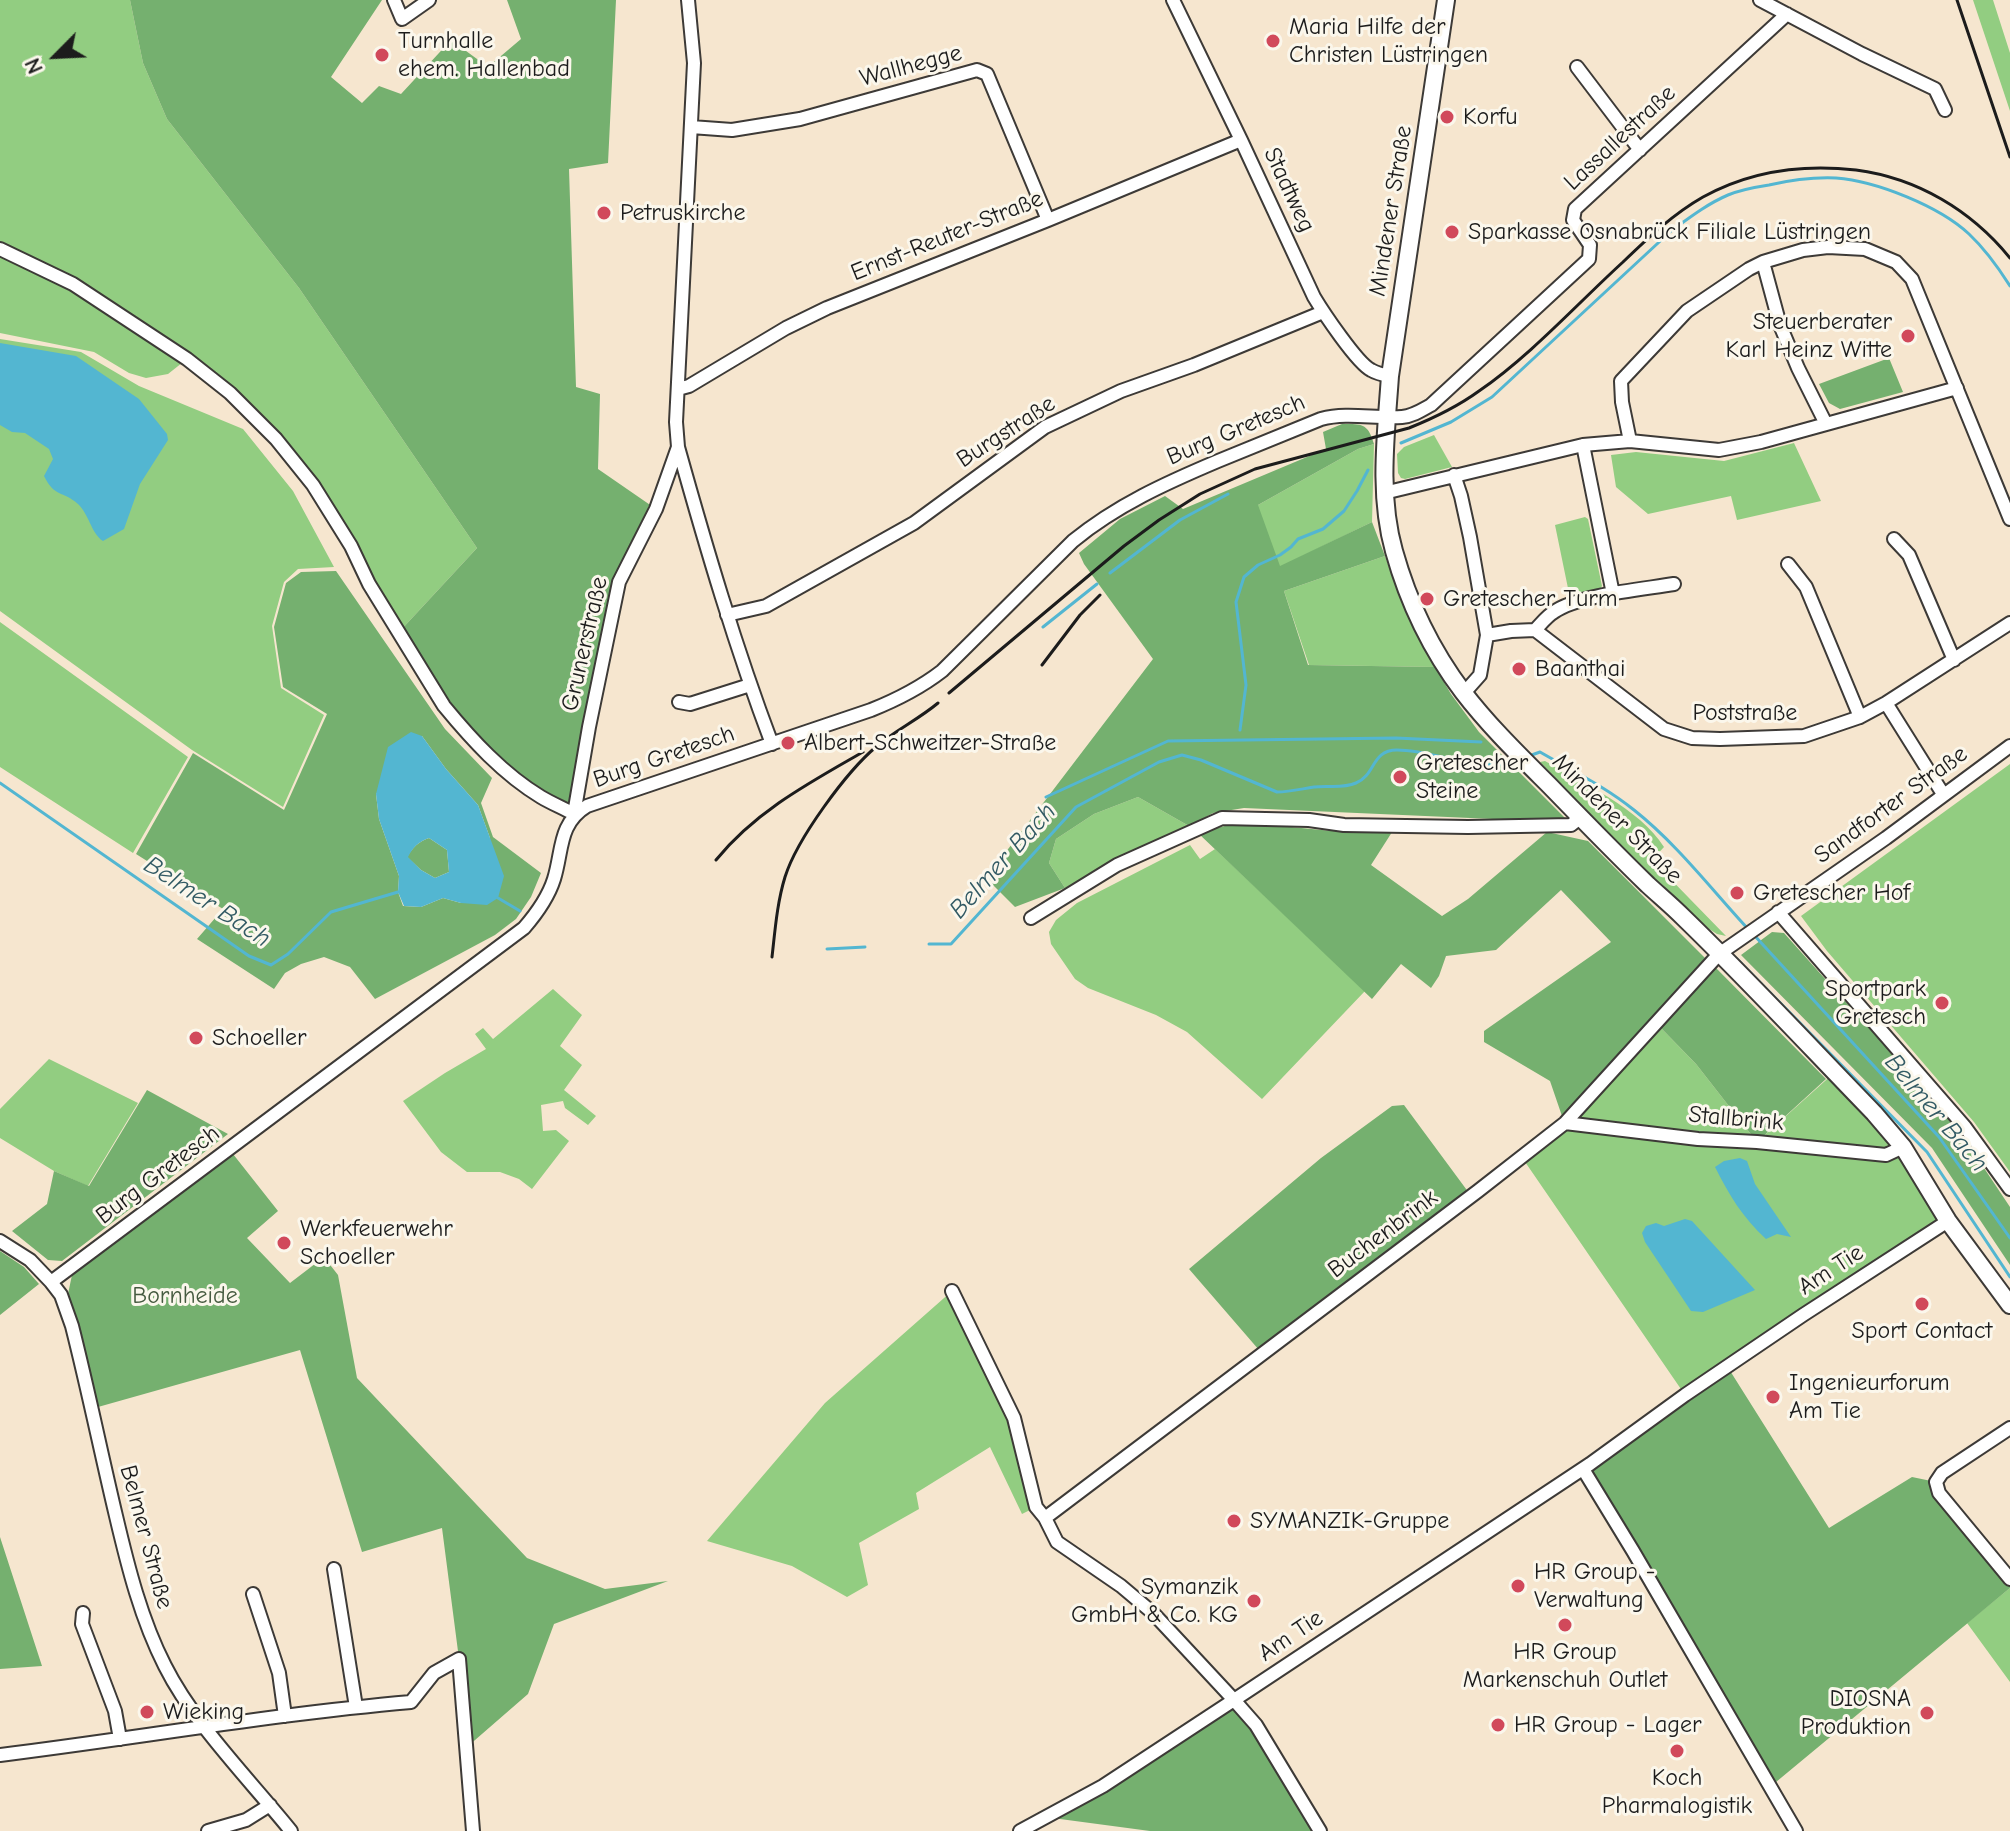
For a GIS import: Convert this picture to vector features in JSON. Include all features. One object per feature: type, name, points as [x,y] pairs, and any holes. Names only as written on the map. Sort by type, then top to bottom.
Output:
[{"type":"main road","name":"Mindener Straße","points":[[1446,0],[1390,376],[1387,416],[1384,493],[1387,517],[1395,554],[1413,601],[1438,654],[1464,693],[1503,739],[1874,1113],[1903,1147],[1948,1221],[2010,1305]]},
{"type":"street","points":[[394,0],[402,19],[429,0]]},
{"type":"street","points":[[688,0],[694,63],[676,422],[678,447],[727,615],[772,744]]},
{"type":"street","name":"Stadtweg","points":[[1173,0],[1314,297],[1369,370],[1390,376]]},
{"type":"street","points":[[1760,0],[1935,89],[1945,110]]},
{"type":"street","name":"Lassallestraße","points":[[1387,416],[1405,417],[1431,405],[1589,259],[1590,245],[1573,220],[1575,209],[1787,14]]},
{"type":"street","points":[[1577,67],[1640,150]]},
{"type":"street","name":"Wallhegge","points":[[691,127],[732,130],[800,119],[977,70],[987,74],[1048,220]]},
{"type":"street","name":"Ernst-Reuter-Straße","points":[[678,389],[689,386],[786,328],[827,308],[1241,140]]},
{"type":"street","points":[[1630,441],[1621,381],[1687,311],[1763,262],[1803,250],[1828,247],[1865,249],[1896,262],[1912,279],[2010,519]]},
{"type":"street","points":[[0,249],[73,284],[187,359],[230,393],[276,439],[313,485],[351,546],[369,584],[457,722],[497,764],[540,796],[574,814]]},
{"type":"street","points":[[1763,262],[1780,325],[1826,424]]},
{"type":"street","name":"Burgstraße","points":[[727,615],[766,606],[914,523],[1045,427],[1121,391],[1323,312]]},
{"type":"street","points":[[1384,493],[1583,445],[1630,441],[1719,450],[1761,442],[1957,388]]},
{"type":"street","name":"Burg Gretesch","points":[[51,1282],[524,928],[542,906],[554,881],[565,829],[574,814],[587,806],[896,700],[942,671],[1073,541],[1117,509],[1154,488],[1321,419],[1336,414],[1387,416]]},
{"type":"street","points":[[1583,445],[1613,594]]},
{"type":"street","name":"Grunerstraße","points":[[574,814],[619,582],[656,509],[678,447]]},
{"type":"street","points":[[1454,475],[1470,537],[1487,635],[1480,675],[1464,693]]},
{"type":"street","points":[[1894,539],[1909,555],[1954,660]]},
{"type":"street","points":[[1788,564],[1806,587],[1860,717]]},
{"type":"street","points":[[1487,635],[1535,630],[1554,612],[1569,604],[1674,584]]},
{"type":"street","name":"Poststraße","points":[[1535,630],[1664,729],[1692,738],[1804,736],[1860,717],[2010,623]]},
{"type":"street","points":[[679,702],[690,704],[750,685]]},
{"type":"street","points":[[1886,703],[1943,794]]},
{"type":"street","name":"Sandforter Straße","points":[[1719,954],[1886,838],[2010,746]]},
{"type":"street","points":[[1031,918],[1117,865],[1222,818],[1309,820],[1344,825],[1468,827],[1571,825],[1581,817]]},
{"type":"street","points":[[1778,912],[1965,1127],[2010,1189]]},
{"type":"street","name":"Buchenbrink","points":[[1045,1518],[1565,1123],[1719,954]]},
{"type":"street","name":"Stallbrink","points":[[1565,1123],[1698,1139],[1886,1155],[1903,1147]]},
{"type":"street","name":"Am Tie","points":[[1020,1831],[1103,1786],[1234,1700],[1583,1469],[1788,1325],[1948,1221]]},
{"type":"street","name":"Belmer Straße","points":[[0,1241],[30,1260],[61,1295],[72,1326],[126,1557],[145,1619],[165,1667],[205,1727],[291,1831]]},
{"type":"street","points":[[952,1291],[1014,1418],[1036,1507],[1057,1542],[1121,1586],[1153,1613],[1234,1700],[1256,1725],[1320,1831]]},
{"type":"street","points":[[2010,1428],[1942,1473],[1936,1482],[1939,1493],[2010,1579]]},
{"type":"street","points":[[1583,1469],[1796,1831]]},
{"type":"street","points":[[334,1569],[356,1707]]},
{"type":"street","points":[[253,1594],[279,1673],[285,1716]]},
{"type":"street","points":[[83,1613],[82,1624],[115,1711],[120,1739]]},
{"type":"street","points":[[0,1755],[411,1702],[434,1673],[459,1659],[473,1831]]},
{"type":"street","points":[[208,1831],[246,1820],[270,1805]]},
{"type":"green space","points":[[0,0],[130,0],[143,63],[167,119],[299,288],[477,548],[400,631],[351,546],[276,439],[187,359],[168,374],[146,378],[129,373],[94,352],[0,333]]},
{"type":"green space","points":[[130,0],[382,0],[331,77],[362,103],[379,86],[401,94],[451,40],[488,67],[521,39],[507,0],[616,0],[608,163],[569,169],[576,387],[600,394],[598,469],[656,509],[619,582],[574,814],[540,796],[457,722],[400,631],[477,548],[299,288],[167,119],[143,63]]},
{"type":"green space","points":[[1973,0],[1993,0],[2010,53],[2010,111]]},
{"type":"green space","points":[[0,339],[81,352],[139,386],[243,429],[293,491],[334,567],[298,569],[284,582],[272,626],[281,688],[324,715],[283,807],[192,750],[0,611]]},
{"type":"green space","points":[[1889,358],[1903,392],[1840,409],[1829,403],[1819,384]]},
{"type":"green space","points":[[1342,424],[1367,428],[1374,444],[1358,449],[1258,505],[1280,566],[1372,522],[1385,556],[1284,591],[1308,665],[1435,667],[1479,732],[1566,819],[1561,822],[1244,808],[1213,813],[1189,826],[1138,797],[1094,814],[1056,839],[1049,863],[1065,888],[1015,907],[986,878],[1153,659],[1079,553],[1120,519],[1165,496],[1183,509],[1326,449],[1323,432]]},
{"type":"green space","points":[[1434,435],[1452,467],[1401,478],[1397,454],[1404,447]]},
{"type":"green space","points":[[1794,443],[1821,501],[1737,520],[1731,496],[1648,514],[1616,487],[1611,455],[1636,452],[1724,461]]},
{"type":"green space","points":[[1374,444],[1372,522],[1280,567],[1231,533],[1258,505],[1358,449]]},
{"type":"green space","points":[[1585,517],[1588,519],[1602,586],[1599,591],[1570,598],[1555,525]]},
{"type":"green space","points":[[1385,556],[1401,600],[1435,667],[1309,665],[1284,591]]},
{"type":"green space","points":[[336,571],[445,729],[492,778],[481,803],[493,837],[541,873],[531,897],[516,919],[495,935],[375,999],[350,967],[324,957],[285,973],[274,989],[197,939],[223,909],[136,854],[193,753],[284,810],[327,714],[283,687],[274,627],[286,583],[301,572]],"holes":[[[422,736],[478,805],[490,838],[461,903],[443,898],[421,907],[403,906],[398,892],[399,876],[379,819],[376,794]]]},
{"type":"green space","points":[[0,622],[188,757],[133,853],[0,767]]},
{"type":"green space","points":[[1545,761],[1610,798],[1640,820],[1664,847],[1652,860],[1726,936],[1709,929],[1649,874],[1540,762]]},
{"type":"green space","name":"Sportpark Gretesch","points":[[2010,764],[2010,1172],[1974,1122],[1827,951],[1801,916]]},
{"type":"green space","points":[[1138,797],[1189,826],[1065,888],[1049,863],[1056,839],[1094,814]]},
{"type":"green space","points":[[1240,822],[1332,831],[1394,829],[1371,865],[1442,916],[1468,899],[1547,832],[1588,841],[1705,958],[1563,1119],[1550,1081],[1484,1042],[1484,1031],[1611,942],[1561,890],[1496,950],[1446,956],[1431,988],[1401,964],[1372,999],[1198,833]]},
{"type":"green space","points":[[429,838],[447,850],[449,872],[435,878],[407,857],[416,845]]},
{"type":"green space","points":[[1190,845],[1200,859],[1215,849],[1365,991],[1262,1099],[1187,1032],[1156,1015],[1088,988],[1075,979],[1051,944],[1049,932],[1056,920],[1077,903]]},
{"type":"green space","points":[[1772,932],[1784,933],[1962,1135],[2010,1207],[2010,1265],[1932,1148],[1741,955]]},
{"type":"green space","points":[[1716,968],[1826,1079],[1757,1142],[1696,1064],[1659,1026]]},
{"type":"green space","points":[[553,989],[582,1015],[560,1046],[582,1065],[564,1090],[596,1116],[588,1125],[565,1108],[563,1101],[541,1105],[543,1131],[556,1130],[569,1141],[532,1189],[519,1179],[500,1172],[467,1172],[441,1152],[403,1101],[486,1049],[475,1034],[483,1028],[493,1039]]},
{"type":"green space","points":[[1656,1023],[1696,1064],[1757,1142],[1835,1072],[1874,1113],[1948,1221],[1685,1395],[1521,1156],[1565,1123]]},
{"type":"green space","points":[[49,1059],[138,1103],[88,1186],[54,1171],[0,1138],[0,1109]]},
{"type":"green space","name":"Bornheide","points":[[147,1090],[228,1134],[62,1261],[48,1260],[12,1231],[47,1204],[54,1171],[89,1186]]},
{"type":"green space","points":[[1404,1105],[1469,1193],[1259,1350],[1189,1269],[1321,1158],[1392,1106]]},
{"type":"green space","name":"Bornheide","points":[[233,1154],[278,1211],[247,1238],[290,1283],[324,1257],[338,1275],[357,1378],[527,1558],[605,1589],[668,1581],[554,1624],[528,1694],[467,1747],[442,1528],[362,1552],[300,1350],[98,1407],[82,1336],[68,1294],[72,1275]]},
{"type":"green space","points":[[0,1251],[24,1267],[39,1284],[0,1315]]},
{"type":"green space","points":[[952,1291],[1014,1418],[1036,1507],[1022,1514],[990,1447],[916,1493],[919,1509],[859,1543],[868,1585],[847,1597],[792,1566],[707,1541],[825,1403]]},
{"type":"green space","points":[[1727,1366],[1829,1528],[1912,1477],[1936,1482],[2010,1579],[2010,1588],[1770,1787],[1583,1469]]},
{"type":"green space","points":[[0,1537],[42,1666],[0,1669]]},
{"type":"green space","points":[[2010,1588],[2010,1682],[1967,1623]]},
{"type":"green space","points":[[1234,1700],[1320,1831],[1150,1831],[1045,1817]]},
{"type":"water","points":[[0,343],[76,356],[139,399],[167,434],[168,440],[140,484],[124,529],[103,541],[78,504],[55,491],[48,483],[44,476],[53,459],[49,449],[25,433],[12,432],[0,425]]},
{"type":"water","points":[[411,732],[422,736],[478,805],[504,876],[498,898],[487,905],[443,898],[421,907],[404,906],[398,892],[399,876],[379,819],[376,794],[388,747]],"holes":[[[429,838],[447,850],[449,872],[435,878],[408,857],[416,845]]]},
{"type":"water","points":[[1740,1158],[1747,1161],[1755,1184],[1791,1237],[1777,1234],[1766,1239],[1731,1197],[1715,1167],[1724,1161]]},
{"type":"water","points":[[1685,1219],[1692,1221],[1755,1290],[1703,1312],[1691,1311],[1642,1233],[1646,1226],[1656,1223],[1664,1226]]},
{"type":"waterway","points":[[1401,443],[1451,422],[1492,397],[1671,231],[1713,203],[1743,190],[1810,178],[1852,180],[1888,190],[1941,214],[1969,234],[2010,286]]},
{"type":"waterway","points":[[1240,730],[1246,685],[1236,602],[1244,577],[1258,565],[1280,555],[1298,539],[1323,529],[1344,511],[1368,470]]},
{"type":"waterway","points":[[1110,573],[1180,520],[1228,494]]},
{"type":"waterway","points":[[1043,627],[1097,584]]},
{"type":"waterway","points":[[1046,797],[1168,741],[1396,738],[1481,742]]},
{"type":"waterway","name":"Belmer Bach","points":[[929,944],[951,944],[1076,807],[1159,762],[1182,755],[1277,792],[1356,783],[1382,754],[1389,751],[1412,751],[1488,765],[1518,760]]},
{"type":"waterway","name":"Belmer Bach","points":[[1529,756],[1540,752],[1600,786],[1634,810],[1680,852],[1749,930]]},
{"type":"waterway","name":"Belmer Bach","points":[[0,783],[249,956],[271,965],[288,954],[331,912],[398,892]]},
{"type":"waterway","name":"Belmer Bach","points":[[498,898],[520,911]]},
{"type":"waterway","name":"Belmer Bach","points":[[1754,935],[1939,1137],[2010,1238]]},
{"type":"waterway","name":"Belmer Bach","points":[[827,949],[865,947]]},
{"type":"waterway","points":[[1736,958],[1927,1152],[2010,1277]]},
{"type":"railway","points":[[1957,0],[2010,157]]},
{"type":"railway","points":[[949,693],[1124,546],[1200,494],[1255,469],[1409,428],[1471,397],[1535,346],[1661,227],[1721,188],[1758,175],[1797,169],[1836,168],[1879,174],[1921,189],[1960,211],[2010,258]]},
{"type":"railway","points":[[1042,665],[1080,615],[1100,595]]},
{"type":"railway","points":[[772,957],[785,877],[811,826],[837,789],[865,758],[884,740],[938,703]]},
{"type":"railway","points":[[716,860],[766,812],[863,752]]},
{"type":"place","name":"Maria Hilfe der Christen Lüstringen","points":[[1273,41]]},
{"type":"place","name":"Turnhalle ehem. Hallenbad","points":[[382,55]]},
{"type":"place","name":"Korfu","points":[[1447,117]]},
{"type":"place","name":"Petruskirche","points":[[604,213]]},
{"type":"place","name":"Sparkasse Osnabrück Filiale Lüstringen","points":[[1452,232]]},
{"type":"place","name":"Steuerberater Karl Heinz Witte","points":[[1908,336]]},
{"type":"place","name":"Gretescher Turm","points":[[1427,599]]},
{"type":"place","name":"Baanthai","points":[[1519,669]]},
{"type":"place","name":"Albert-Schweitzer-Straße","points":[[788,743]]},
{"type":"place","name":"Gretescher Steine","points":[[1400,777]]},
{"type":"place","name":"Gretescher Hof","points":[[1737,893]]},
{"type":"place","name":"Sportpark Gretesch","points":[[1942,1003]]},
{"type":"place","name":"Schoeller","points":[[196,1038]]},
{"type":"place","name":"Werkfeuerwehr Schoeller","points":[[284,1243]]},
{"type":"place","name":"Sport Contact","points":[[1922,1304]]},
{"type":"place","name":"Ingenieurforum Am Tie","points":[[1773,1397]]},
{"type":"place","name":"SYMANZIK-Gruppe","points":[[1234,1521]]},
{"type":"place","name":"HR Group - Verwaltung","points":[[1518,1586]]},
{"type":"place","name":"Symanzik GmbH & Co. KG","points":[[1254,1601]]},
{"type":"place","name":"HR Group Markenschuh Outlet","points":[[1565,1625]]},
{"type":"place","name":"Wieking","points":[[147,1712]]},
{"type":"place","name":"DIOSNA Produktion","points":[[1927,1713]]},
{"type":"place","name":"HR Group - Lager","points":[[1498,1725]]},
{"type":"place","name":"Koch Pharmalogistik","points":[[1677,1751]]}]
